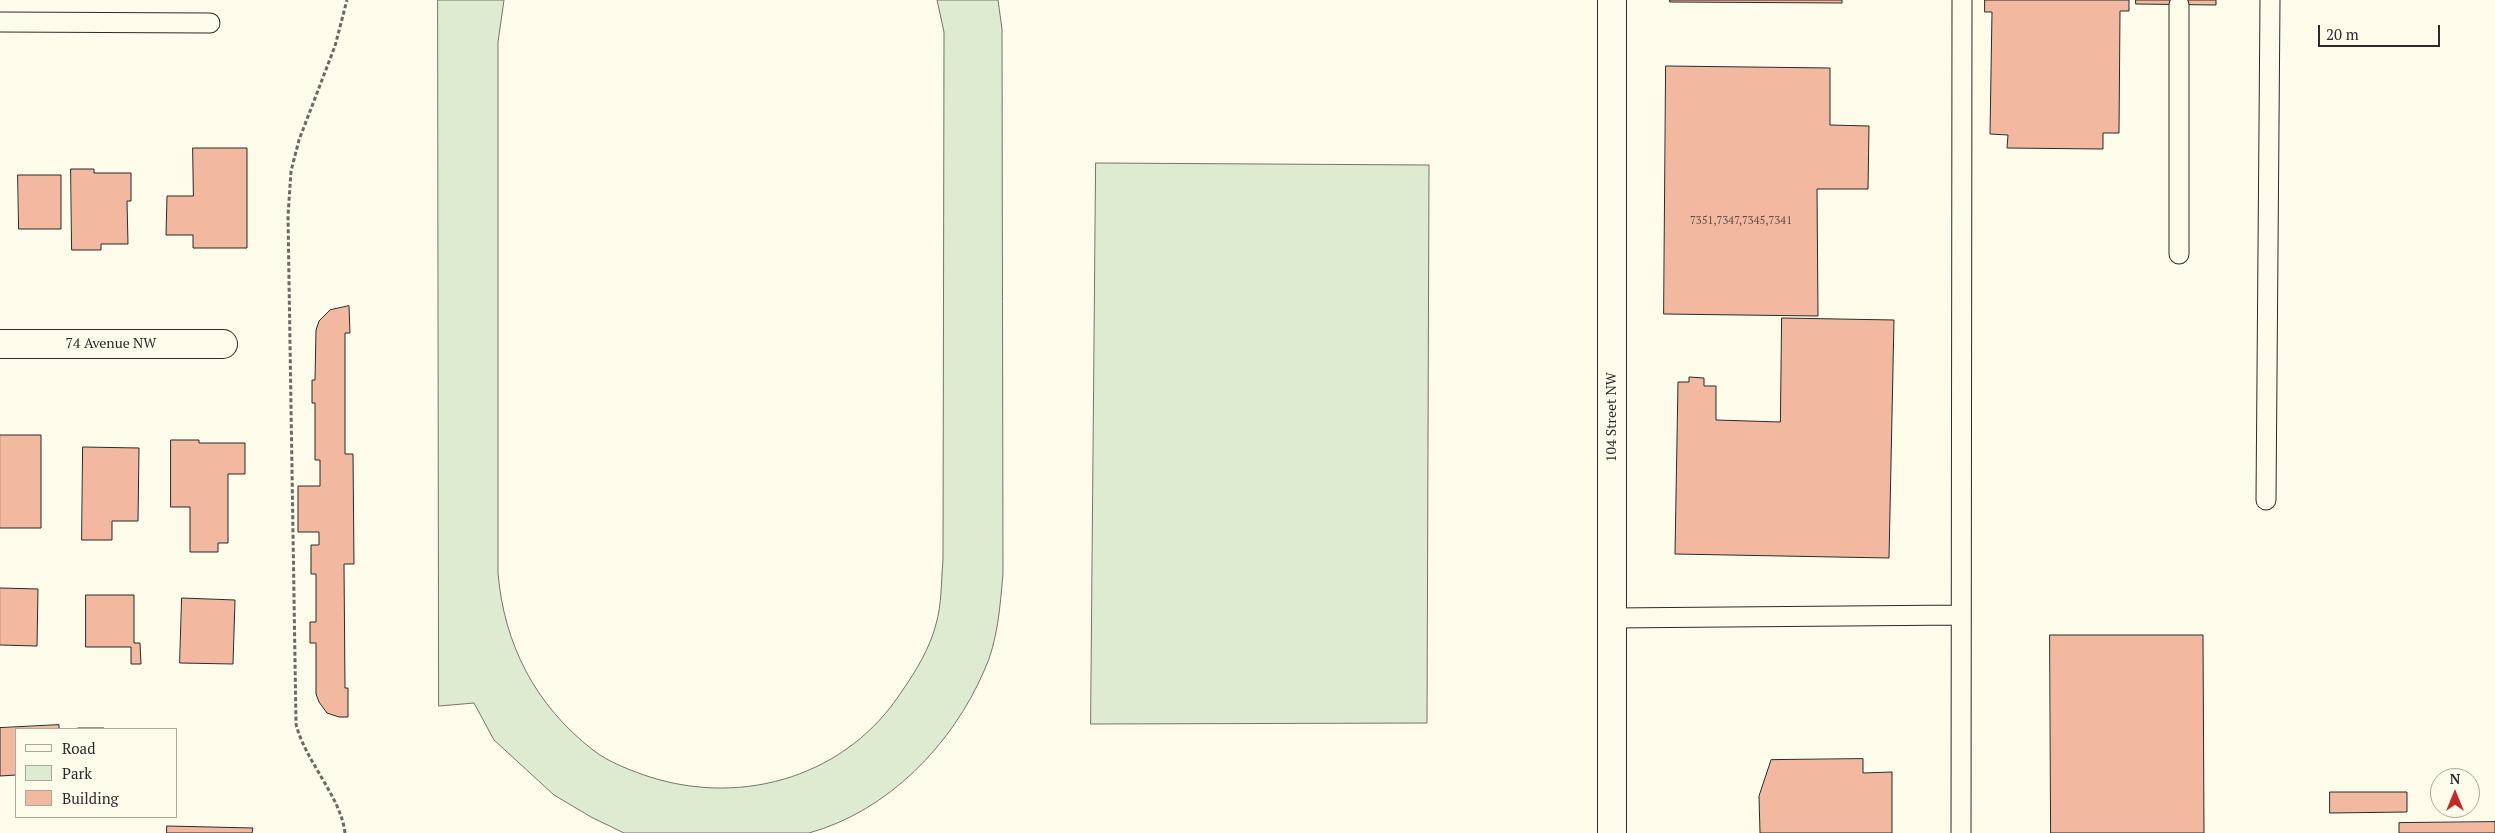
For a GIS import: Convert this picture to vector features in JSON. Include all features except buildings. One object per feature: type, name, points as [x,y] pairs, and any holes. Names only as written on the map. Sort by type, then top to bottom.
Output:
[{"type":"main road","name":"104 Street NW","points":[[1612,0],[1612,833]]},
{"type":"main road","name":"74 Avenue NW","points":[[0,344],[223,344]]},
{"type":"lane","points":[[1961,833],[1962,0]]},
{"type":"lane","points":[[2266,500],[2270,0]]},
{"type":"lane","points":[[2179,5],[2179,254]]},
{"type":"lane","points":[[0,22],[210,23]]},
{"type":"lane","points":[[1612,618],[1961,615]]},
{"type":"path","points":[[345,833],[338,811],[303,745],[296,724],[288,216],[292,171],[299,140],[335,46],[347,0]]},
{"type":"green space","points":[[438,0],[504,0],[498,42],[498,573],[501,599],[515,648],[539,693],[573,732],[593,750],[620,766],[650,777],[686,785],[722,788],[757,785],[791,777],[824,763],[853,744],[880,720],[902,691],[930,642],[938,616],[943,560],[944,32],[937,0],[998,0],[1002,29],[1003,574],[995,636],[989,660],[971,698],[935,749],[891,792],[865,809],[838,823],[809,833],[624,833],[591,817],[554,795],[494,740],[474,703],[439,706]]},
{"type":"green space","points":[[1096,163],[1429,165],[1427,723],[1091,724]]}]
